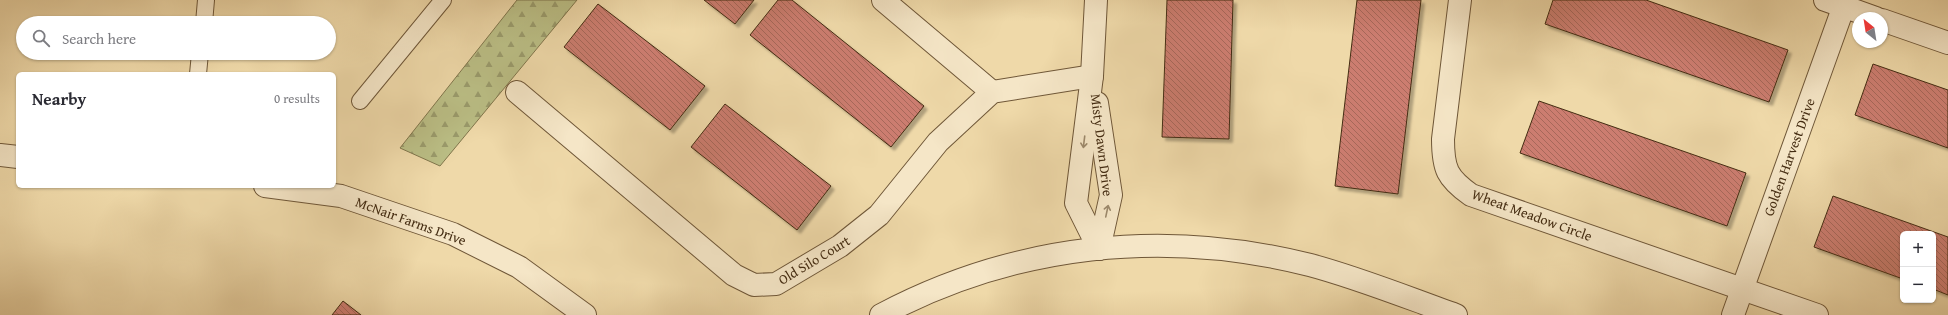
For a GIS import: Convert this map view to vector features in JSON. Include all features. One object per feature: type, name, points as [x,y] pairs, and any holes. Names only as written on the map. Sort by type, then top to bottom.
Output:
[{"type":"street","points":[[883,0],[992,92],[1092,76]]},
{"type":"street","name":"Misty Dawn Drive","points":[[1096,0],[1092,76],[1076,203],[1099,249]]},
{"type":"street","name":"Wheat Meadow Circle","points":[[1460,0],[1443,140],[1443,161],[1454,183],[1471,195],[1817,315]]},
{"type":"street","points":[[1838,2],[1862,12]]},
{"type":"street","name":"Golden Harvest Drive","points":[[1733,315],[1838,2]]},
{"type":"street","points":[[1888,22],[1948,42]]},
{"type":"street","name":"Misty Dawn Drive","points":[[1092,76],[1111,195],[1099,249]]},
{"type":"street","name":"Old Silo Court","points":[[517,92],[734,275],[754,285],[776,284],[840,246],[879,215],[938,142],[992,92]]},
{"type":"street","points":[[0,155],[16,157]]},
{"type":"street","name":"McNair Farms Drive","points":[[280,188],[340,196],[453,234],[518,267],[585,315]]},
{"type":"street","points":[[881,315],[926,293],[995,268],[1030,259],[1136,245],[1173,246],[1243,252],[1277,258],[1346,276],[1456,315]]},
{"type":"lane","points":[[205,16],[206,0]]},
{"type":"lane","points":[[360,101],[443,0]]},
{"type":"lane","points":[[198,72],[199,60]]},
{"type":"green space","points":[[517,0],[577,0],[440,166],[400,148]]},
{"type":"building","points":[[704,0],[754,0],[735,24]]},
{"type":"building","points":[[778,0],[792,0],[924,106],[891,147],[750,35]]},
{"type":"building","points":[[1167,0],[1233,0],[1229,139],[1162,137]]},
{"type":"building","points":[[1357,0],[1421,0],[1398,194],[1335,186]]},
{"type":"building","points":[[1553,0],[1646,0],[1788,50],[1769,102],[1545,24]]},
{"type":"building","points":[[598,4],[705,86],[670,130],[564,47]]},
{"type":"building","points":[[1873,64],[1948,90],[1948,148],[1855,115]]},
{"type":"building","points":[[1539,101],[1746,173],[1727,226],[1520,153]]},
{"type":"building","points":[[725,104],[831,186],[797,230],[691,147]]},
{"type":"building","points":[[1833,196],[1931,231],[1900,231],[1900,278],[1814,247]]},
{"type":"building","points":[[1936,233],[1948,237],[1948,295],[1936,290]]},
{"type":"building","points":[[343,301],[361,315],[332,315]]}]
